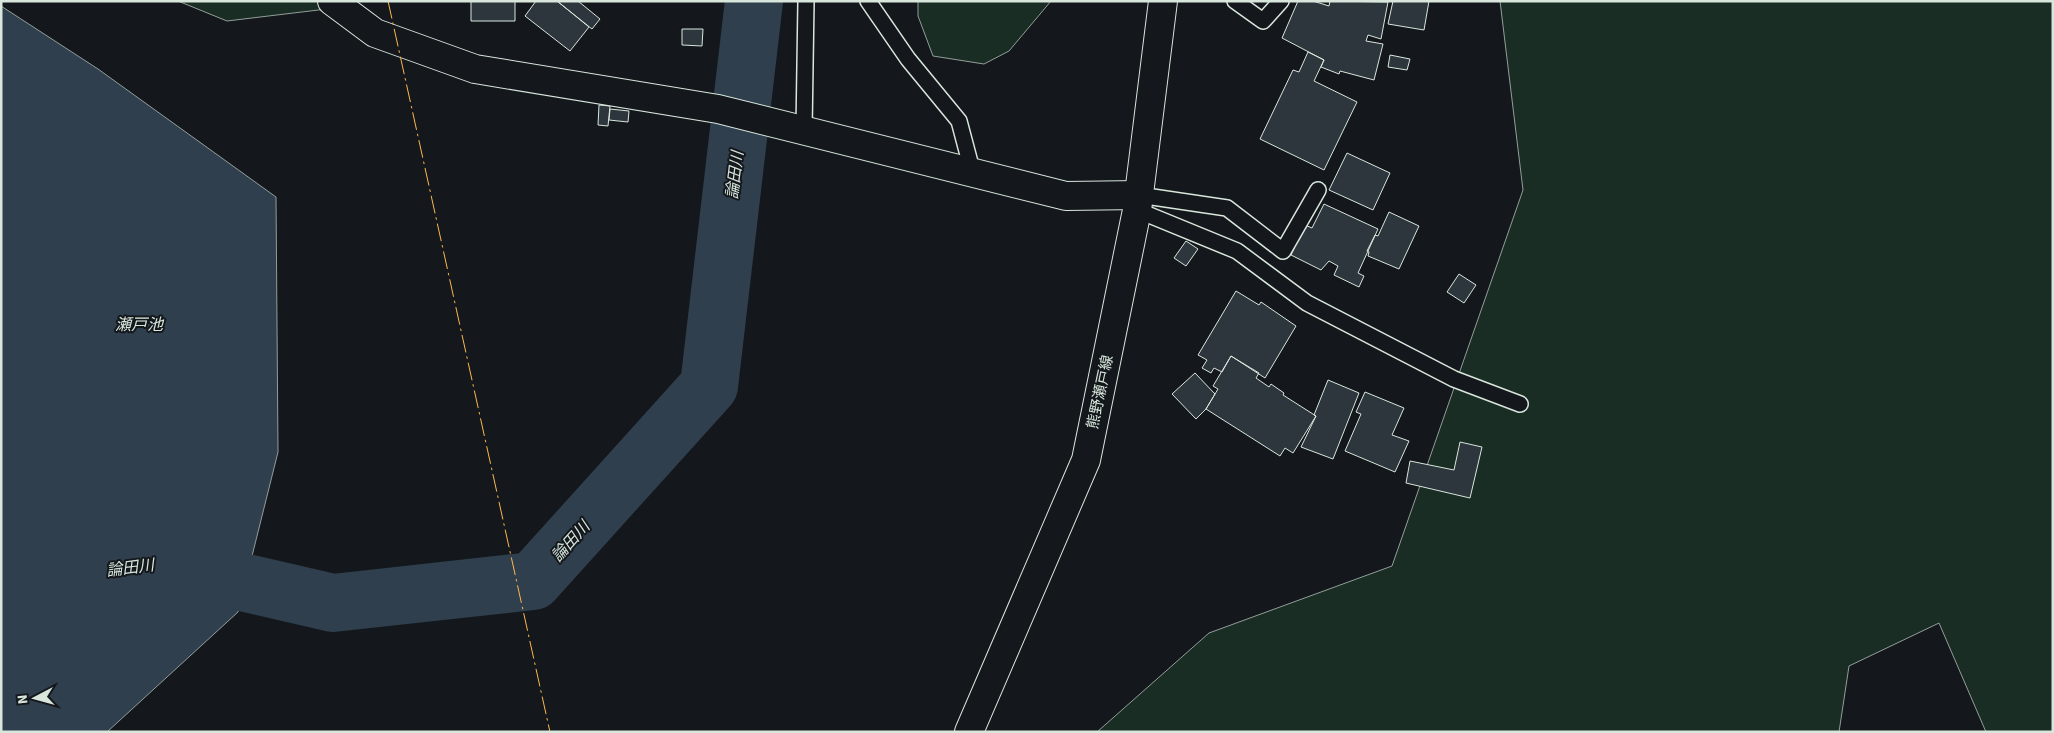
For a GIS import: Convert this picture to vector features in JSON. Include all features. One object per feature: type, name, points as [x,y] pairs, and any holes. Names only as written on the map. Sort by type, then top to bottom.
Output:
[{"type":"street","points":[[332,1],[375,33],[475,69],[718,109],[972,170],[1066,196],[1138,202]]},
{"type":"street","name":"熊野瀬戸線","points":[[969,732],[1086,460],[1138,202],[1163,1]]},
{"type":"lane","points":[[804,130],[806,1]]},
{"type":"lane","points":[[868,1],[908,59],[959,121],[972,170]]},
{"type":"lane","points":[[1235,1],[1263,21],[1281,1]]},
{"type":"lane","points":[[1138,202],[1228,208],[1283,251],[1318,190]]},
{"type":"lane","points":[[1138,202],[1237,251],[1307,303],[1454,379],[1520,404]]},
{"type":"green space","points":[[178,1],[346,1],[335,8],[227,21]]},
{"type":"green space","points":[[918,1],[1051,1],[1009,51],[984,64],[933,56],[918,16]]},
{"type":"green space","points":[[1500,1],[2053,1],[2053,732],[1986,732],[1939,623],[1849,666],[1839,732],[1097,732],[1209,633],[1392,566],[1523,190]]},
{"type":"water","name":"瀬戸池","points":[[1,6],[98,69],[276,197],[278,452],[238,612],[107,732],[1,732]]},
{"type":"building","points":[[471,1],[515,1],[515,21],[471,21]]},
{"type":"building","points":[[536,1],[557,1],[589,27],[570,51],[525,16]]},
{"type":"building","points":[[557,1],[578,1],[600,19],[592,29]]},
{"type":"building","points":[[1298,1],[1313,1],[1329,6],[1330,1],[1388,2],[1381,39],[1368,35],[1366,41],[1383,44],[1374,80],[1340,71],[1339,74],[1321,67],[1324,60],[1282,38]]},
{"type":"building","points":[[1393,1],[1429,1],[1424,30],[1388,24]]},
{"type":"building","points":[[682,29],[703,29],[702,46],[682,45]]},
{"type":"building","points":[[1308,52],[1324,60],[1314,81],[1357,102],[1324,170],[1260,139],[1293,70],[1299,72]]},
{"type":"building","points":[[1390,55],[1410,59],[1407,70],[1388,67]]},
{"type":"building","points":[[599,105],[610,106],[608,126],[598,125]]},
{"type":"building","points":[[610,109],[629,111],[628,122],[609,120]]},
{"type":"building","points":[[1347,153],[1390,173],[1373,210],[1329,190]]},
{"type":"building","points":[[1324,204],[1378,229],[1358,273],[1364,276],[1359,287],[1334,275],[1338,266],[1329,261],[1321,270],[1291,255],[1305,225],[1312,228]]},
{"type":"building","points":[[1389,212],[1419,226],[1399,269],[1368,256],[1369,252],[1367,251],[1375,235],[1378,236]]},
{"type":"building","points":[[1186,241],[1198,249],[1186,266],[1174,258]]},
{"type":"building","points":[[1459,274],[1476,285],[1464,303],[1447,292]]},
{"type":"building","points":[[1236,291],[1259,305],[1261,302],[1296,326],[1265,378],[1231,356],[1222,372],[1214,368],[1211,373],[1202,368],[1207,360],[1198,355]]},
{"type":"building","points":[[1231,356],[1259,373],[1256,378],[1269,387],[1271,384],[1284,393],[1283,395],[1316,416],[1293,453],[1285,448],[1280,456],[1206,409],[1218,389],[1213,386]]},
{"type":"building","points":[[1195,373],[1215,394],[1206,409],[1196,419],[1172,394]]},
{"type":"building","points":[[1328,380],[1359,393],[1333,459],[1301,447],[1316,416],[1314,415]]},
{"type":"building","points":[[1365,392],[1404,408],[1392,435],[1409,441],[1395,472],[1345,451],[1361,414],[1356,412]]},
{"type":"building","points":[[1460,442],[1482,447],[1470,498],[1406,483],[1410,461],[1454,470]]},
{"type":"waterway","name":"論田川","points":[[168,565],[333,603],[533,581],[709,386],[754,1]]},
{"type":"power","points":[[388,1],[550,732]]}]
